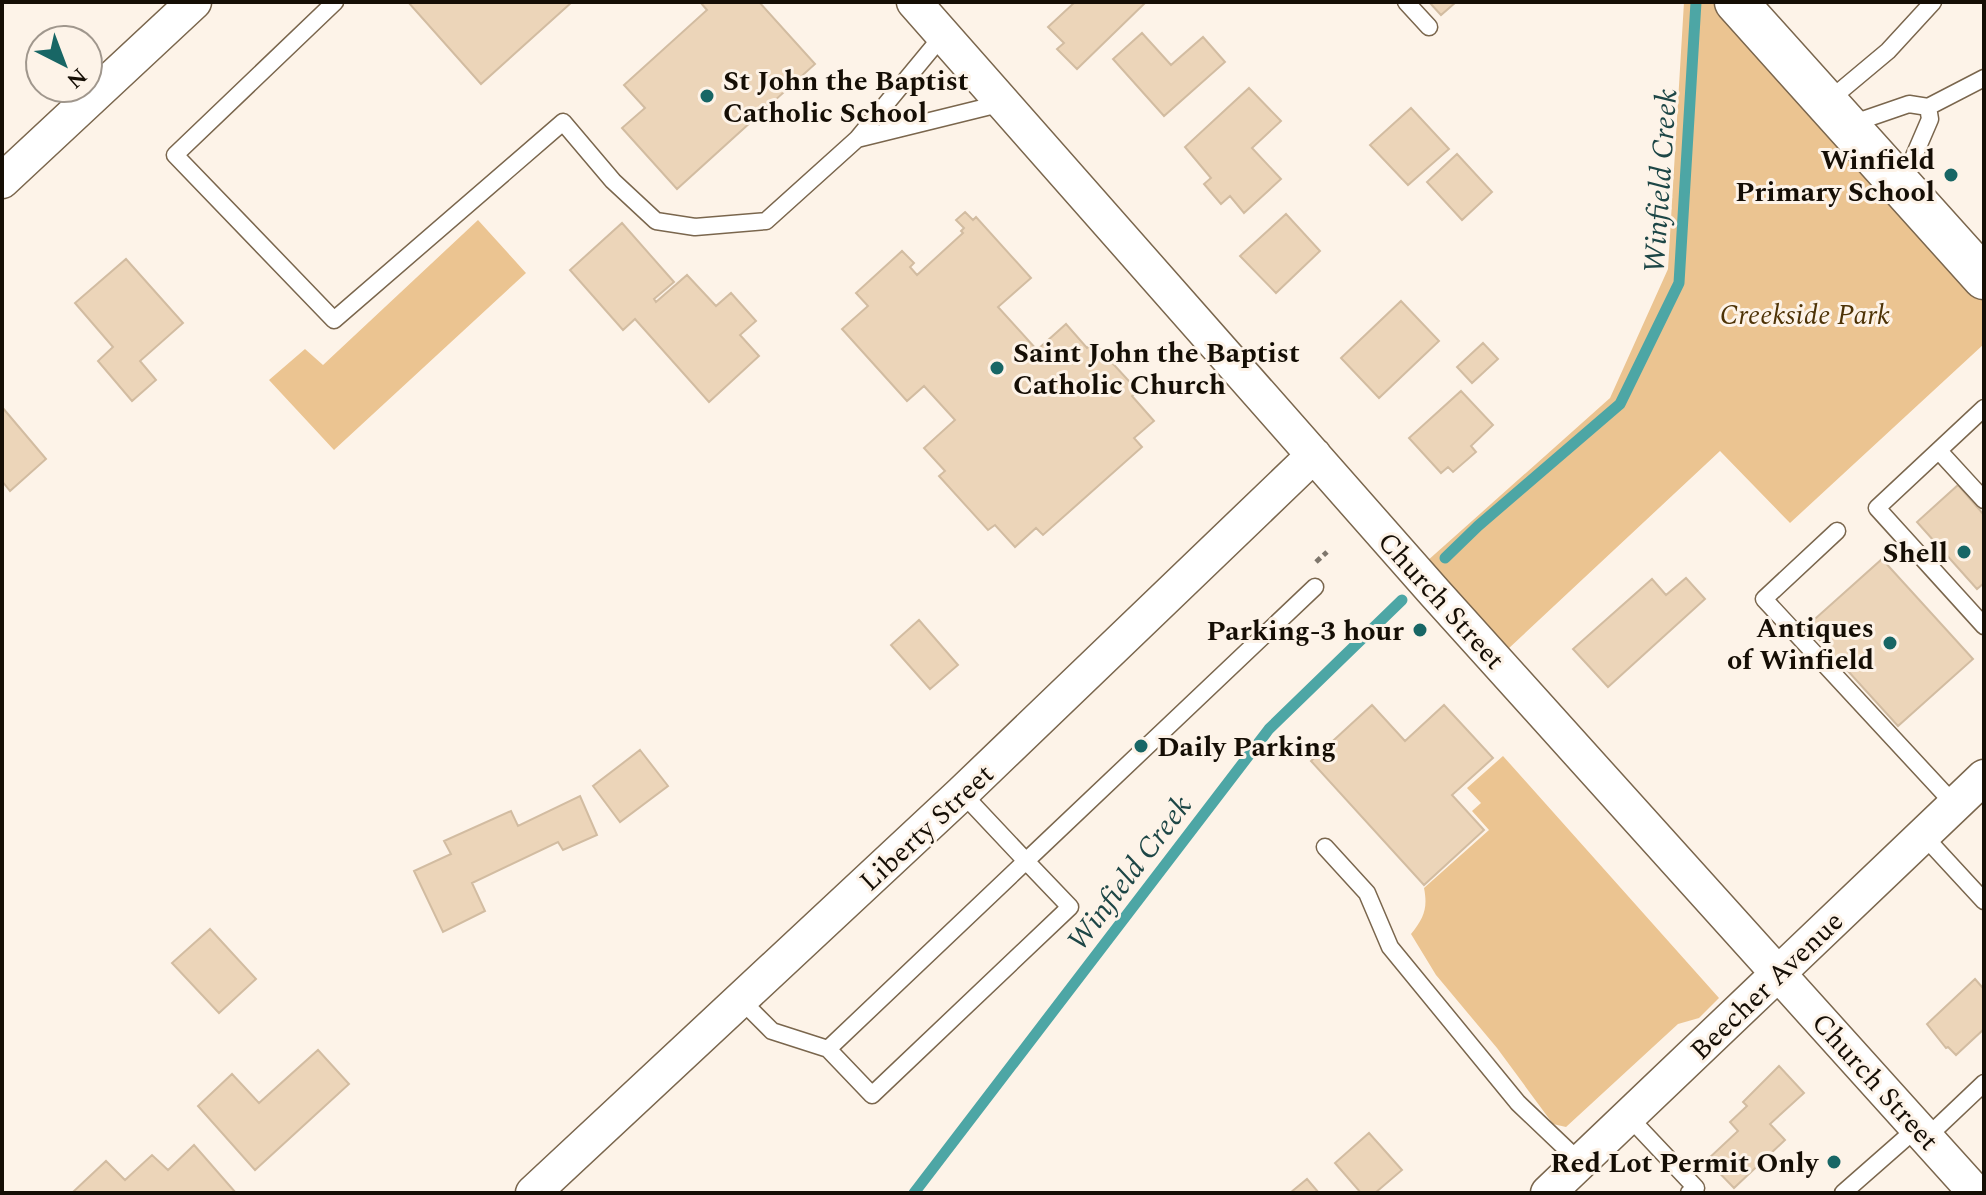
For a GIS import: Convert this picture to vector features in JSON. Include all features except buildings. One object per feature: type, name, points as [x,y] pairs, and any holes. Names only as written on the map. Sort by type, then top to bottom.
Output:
[{"type":"street","points":[[3,177],[194,2]]},
{"type":"street","name":"Church Street","points":[[914,2],[1314,455],[1976,1193]]},
{"type":"street","points":[[1736,2],[1984,278]]},
{"type":"street","name":"Liberty Street","points":[[533,1193],[962,793],[1314,455]]},
{"type":"street","name":"Beecher Avenue","points":[[1566,1182],[1628,1116],[1984,777]]},
{"type":"lane","points":[[335,2],[175,155],[334,320],[563,122],[613,181],[656,221],[695,227],[766,221],[857,139],[943,35]]},
{"type":"lane","points":[[1406,2],[1429,27]]},
{"type":"lane","points":[[1837,114],[1933,2]]},
{"type":"lane","points":[[1837,114],[1909,104],[1928,107],[1984,78]]},
{"type":"lane","points":[[857,139],[1003,103]]},
{"type":"lane","points":[[1901,186],[1930,119],[1928,107]]},
{"type":"lane","points":[[1984,408],[1877,508],[1984,626]]},
{"type":"lane","points":[[1939,451],[1984,500]]},
{"type":"lane","points":[[1837,531],[1764,599],[1955,805]]},
{"type":"lane","points":[[828,1049],[1315,587]]},
{"type":"lane","points":[[741,1000],[772,1031],[828,1049],[872,1095],[1070,907],[962,793]]},
{"type":"lane","points":[[1923,835],[1984,901]]},
{"type":"lane","points":[[1325,847],[1367,893],[1390,947],[1518,1103],[1566,1182]]},
{"type":"lane","points":[[1843,1193],[1863,1187],[1921,1133],[1984,1083]]},
{"type":"lane","points":[[1628,1116],[1696,1188],[1689,1193]]},
{"type":"green space","name":"Creekside Park","points":[[1684,2],[1712,2],[1984,299],[1984,344],[1790,523],[1720,451],[1508,649],[1426,562],[1610,398],[1668,269]]},
{"type":"green space","points":[[478,220],[526,273],[334,450],[269,380],[305,349],[323,365]]},
{"type":"green space","points":[[1503,756],[1719,998],[1699,1018],[1678,1024],[1566,1127],[1553,1124],[1497,1048],[1436,975],[1411,934],[1424,912],[1424,888],[1489,830],[1472,811],[1481,803],[1467,788]]},
{"type":"waterway","name":"Winfield Creek","points":[[1445,558],[1620,404],[1679,283],[1696,2]]},
{"type":"waterway","name":"Winfield Creek","points":[[914,1193],[1269,729],[1402,600]]},
{"type":"place","name":"St John the Baptist Catholic School","points":[[707,96]]},
{"type":"place","name":"Winfield Primary School","points":[[1951,175]]},
{"type":"place","name":"Saint John the Baptist Catholic Church","points":[[997,368]]},
{"type":"place","name":"Shell","points":[[1964,552]]},
{"type":"place","name":"Parking-3 hour","points":[[1420,630]]},
{"type":"place","name":"Antiques of Winfield","points":[[1890,643]]},
{"type":"place","name":"Daily Parking","points":[[1141,746]]},
{"type":"place","name":"Red Lot Permit Only","points":[[1834,1162]]}]
